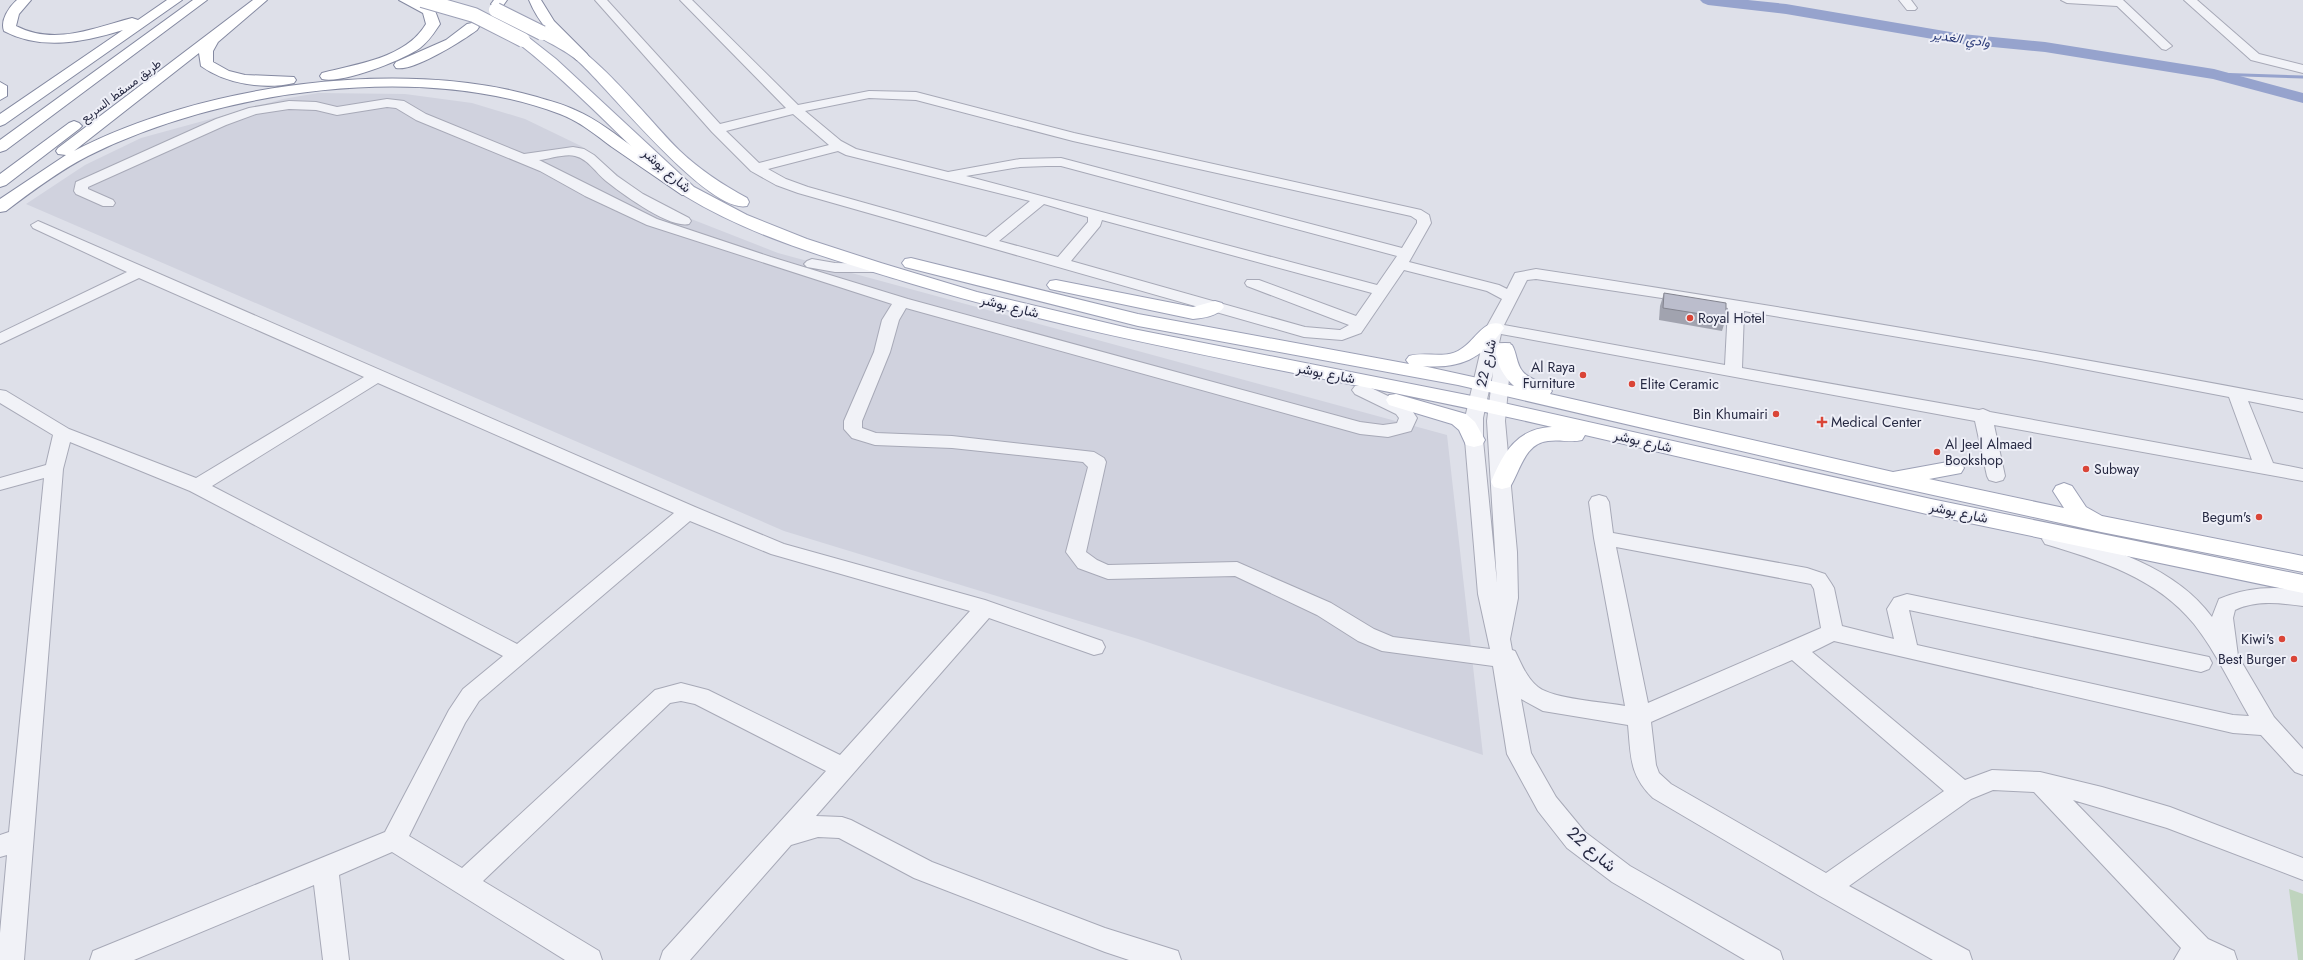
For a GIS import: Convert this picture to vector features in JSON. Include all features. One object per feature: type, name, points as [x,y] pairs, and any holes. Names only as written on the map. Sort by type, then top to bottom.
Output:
[{"type":"main road","points":[[26,0],[16,7],[9,18],[9,28],[24,37],[57,39],[84,36],[124,26],[146,15],[169,0]]},
{"type":"main road","points":[[0,121],[176,0]]},
{"type":"main road","points":[[41,93],[95,65],[186,0]]},
{"type":"main road","name":"طريق مسقط السريع","points":[[0,148],[201,0]]},
{"type":"main road","name":"طريق مسقط السريع","points":[[0,182],[241,0]]},
{"type":"main road","points":[[260,0],[212,40],[206,51],[206,63],[212,69],[234,77],[247,79],[285,80],[332,75],[383,60],[407,49],[431,30],[433,18],[429,11],[405,0]]},
{"type":"main road","points":[[0,201],[260,0]]},
{"type":"main road","name":"شارع بوشر","points":[[422,0],[474,15],[523,40],[551,62],[688,191],[741,220],[801,243],[874,267],[971,296],[1120,332],[1250,358],[1610,415],[1888,478],[2101,524],[2303,564]]},
{"type":"main road","name":"شارع بوشر","points":[[468,0],[497,10],[542,32],[582,58],[686,167],[721,192],[766,215],[815,235],[953,274],[1138,320],[1359,359],[1734,463],[1931,507],[2303,584]]},
{"type":"main road","points":[[530,0],[532,7],[537,5],[550,25],[582,58]]},
{"type":"main road","points":[[336,86],[423,56],[451,43],[472,27]]},
{"type":"main road","points":[[0,207],[66,161],[102,143],[150,124],[242,98],[336,86],[394,83],[438,84],[492,91],[538,102],[565,111],[688,191]]},
{"type":"main road","points":[[0,86],[0,96]]},
{"type":"main road","points":[[953,274],[977,273],[1011,276],[1193,313],[1203,312],[1215,307]]},
{"type":"main road","points":[[1359,359],[1373,362],[1392,360],[1438,362],[1454,360],[1466,357],[1475,350],[1494,328]]},
{"type":"main road","points":[[1505,349],[1506,364],[1514,376],[1524,384],[1543,392],[1592,405],[1610,415]]},
{"type":"main road","points":[[1250,358],[1458,419],[1468,427],[1474,440]]},
{"type":"main road","points":[[1502,482],[1512,458],[1520,446],[1539,435],[1560,432],[1734,463]]},
{"type":"main road","points":[[1888,478],[1953,468]]},
{"type":"main road","points":[[2064,490],[2078,512],[2101,524]]},
{"type":"street","points":[[601,0],[717,129],[756,168],[781,182],[824,197],[989,242],[1215,307],[1317,333],[1342,335],[1355,329],[1402,259],[1424,222],[1424,218],[1416,213],[1080,138],[916,96],[893,93],[870,93],[717,129]]},
{"type":"street","points":[[686,0],[795,110],[809,119],[838,147],[851,152],[1041,199],[1381,291]]},
{"type":"street","points":[[2067,0],[2118,1],[2166,46]]},
{"type":"street","points":[[2190,0],[2255,57],[2303,69]]},
{"type":"street","points":[[108,203],[81,191],[82,185],[221,122],[254,110],[289,105],[316,106],[337,111],[388,103],[399,104],[421,117],[545,168],[590,193],[652,222],[902,302],[1360,428],[1382,432],[1397,431],[1405,427],[1408,418],[1403,410],[1361,390]]},
{"type":"street","points":[[756,168],[838,147]]},
{"type":"street","points":[[520,159],[580,152],[611,178],[664,212],[731,239],[826,267],[853,269],[874,267]]},
{"type":"street","points":[[545,168],[547,162],[557,154]]},
{"type":"street","points":[[946,176],[1016,162],[1040,160],[1062,162],[1402,259],[1494,288],[1511,297]]},
{"type":"street","points":[[989,242],[1041,199]]},
{"type":"street","points":[[1061,263],[1095,223],[1095,215],[1084,211]]},
{"type":"street","points":[[38,225],[139,272],[688,512],[778,549],[985,608],[1094,647]]},
{"type":"street","points":[[0,339],[139,272]]},
{"type":"street","points":[[2303,406],[2237,395],[2041,356],[1736,304],[1536,274],[1521,276],[1494,328],[2303,475]]},
{"type":"street","points":[[1253,283],[1270,287],[1359,323]]},
{"type":"street","points":[[902,302],[892,312],[885,343],[853,421],[853,429],[858,434],[875,439],[952,442],[1087,456],[1097,462],[1097,467],[1076,552],[1080,560],[1093,568],[1108,572],[1237,569],[1324,609],[1378,641],[1390,645],[1501,651],[1524,687],[1529,693],[1542,702],[1639,717],[1795,650],[1832,632],[1908,651],[2233,724],[2267,726]]},
{"type":"street","points":[[1734,371],[1736,304]]},
{"type":"street","name":"شارع 22","points":[[1494,328],[1505,349],[1474,440],[1487,586],[1501,651],[1519,754],[1547,804],[1576,840],[1621,874],[1770,960]]},
{"type":"street","name":"شارع 22","points":[[1494,328],[1488,396],[1502,482],[1508,598],[1501,651]]},
{"type":"street","points":[[197,486],[378,376]]},
{"type":"street","points":[[0,395],[63,433],[197,486],[518,654]]},
{"type":"street","points":[[2237,395],[2265,468]]},
{"type":"street","points":[[1983,416],[1996,476]]},
{"type":"street","points":[[11,960],[10,842],[54,469],[63,433]]},
{"type":"street","points":[[0,484],[54,469]]},
{"type":"street","points":[[1599,502],[1604,538],[1639,717],[1644,765],[1649,779],[1662,791],[1826,887],[1959,960]]},
{"type":"street","points":[[1931,507],[2084,548],[2127,564],[2158,581],[2191,607],[2201,618],[2229,661],[2267,726],[2303,765]]},
{"type":"street","points":[[103,960],[394,840],[457,717],[471,695],[688,512]]},
{"type":"street","points":[[1604,538],[1807,575],[1818,579],[1824,588],[1832,632]]},
{"type":"street","points":[[2229,661],[2222,618],[2226,605],[2240,598],[2274,594],[2303,598]]},
{"type":"street","points":[[1908,651],[1898,609],[1901,603],[1907,602],[2201,663]]},
{"type":"street","points":[[673,960],[985,608]]},
{"type":"street","points":[[1795,650],[1962,792]]},
{"type":"street","points":[[464,883],[662,696],[681,692],[700,696],[843,768]]},
{"type":"street","points":[[1826,887],[1962,792],[1992,780],[2040,782],[2102,797],[2170,818],[2303,869]]},
{"type":"street","points":[[2040,782],[2193,954],[2224,960]]},
{"type":"street","points":[[783,836],[818,826],[842,828],[923,870],[1105,940],[1168,960]]},
{"type":"street","points":[[394,840],[589,960]]},
{"type":"street","points":[[325,868],[336,960]]},
{"type":"shaded area","points":[[318,93],[405,94],[472,103],[525,119],[581,146],[658,206],[778,253],[1447,435],[1483,755],[1138,639],[784,531],[26,204],[85,165],[141,138],[283,99]]},
{"type":"green space","points":[[2289,889],[2303,894],[2303,960],[2298,960]]},
{"type":"building","points":[[1664,293],[1726,303],[1726,318],[1663,308]]},
{"type":"waterway","name":"وادي الغدير","points":[[1708,0],[1786,9],[1962,39],[2045,47],[2214,74],[2303,98]]},
{"type":"waterway","name":"وادي الغدير","points":[[2214,74],[2303,77]]},
{"type":"place","name":"Royal Hotel","points":[[1690,318]]},
{"type":"place","name":"Al Raya Furniture","points":[[1583,375]]},
{"type":"place","name":"Elite Ceramic","points":[[1632,384]]},
{"type":"place","name":"Bin Khumairi","points":[[1776,414]]},
{"type":"place","name":"Medical Center","points":[[1822,422]]},
{"type":"place","name":"Al Jeel Almaed Bookshop","points":[[1937,452]]},
{"type":"place","name":"Subway","points":[[2086,469]]},
{"type":"place","name":"Begum's","points":[[2259,517]]},
{"type":"place","name":"Kiwi's","points":[[2282,639]]},
{"type":"place","name":"Best Burger","points":[[2294,659]]}]
